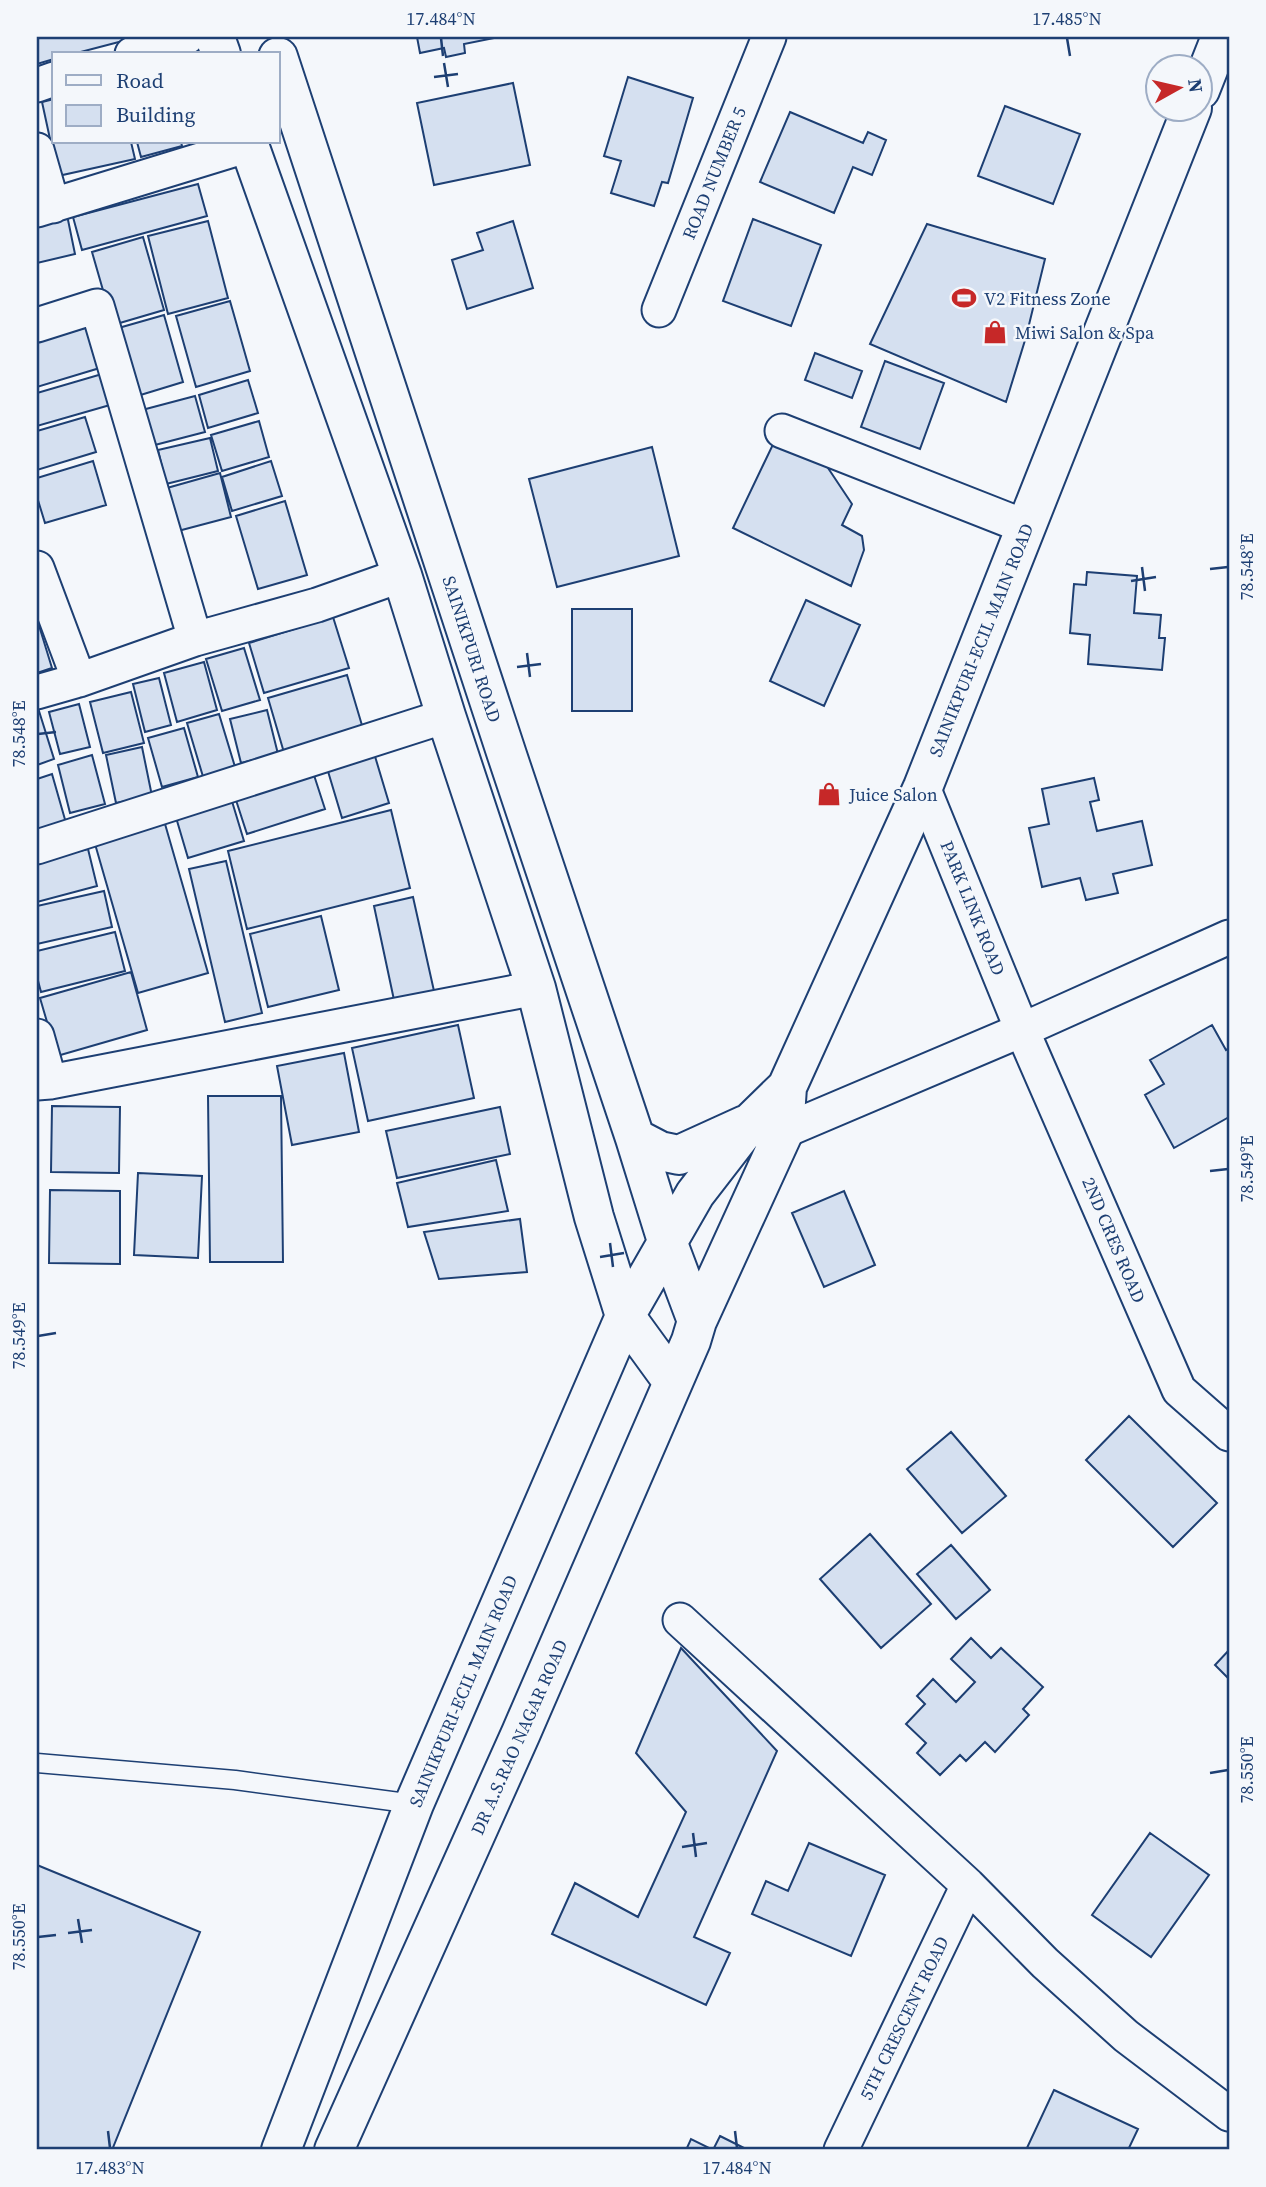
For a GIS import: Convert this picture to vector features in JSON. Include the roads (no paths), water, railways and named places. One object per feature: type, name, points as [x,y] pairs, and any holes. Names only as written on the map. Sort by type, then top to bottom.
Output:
[{"type":"main road","points":[[1214,54],[1221,37]]},
{"type":"main road","name":"SAINIKPURI ROAD","points":[[280,62],[667,1241],[697,1321]]},
{"type":"main road","name":"SAINIKPURI-ECIL MAIN ROAD","points":[[697,1321],[766,1128],[923,787],[1186,122]]},
{"type":"main road","points":[[249,144],[402,575],[537,988],[594,1217],[625,1316],[673,1382]]},
{"type":"main road","points":[[635,1138],[660,1152],[679,1155],[766,1128]]},
{"type":"main road","name":"SAINIKPURI-ECIL MAIN ROAD","points":[[281,2150],[414,1804],[625,1316],[695,1194],[766,1128]]},
{"type":"main road","name":"DR A.S.RAO NAGAR ROAD","points":[[334,2150],[521,1733],[697,1321]]},
{"type":"street","points":[[138,52],[187,37]]},
{"type":"street","name":"ROAD NUMBER 5","points":[[659,310],[769,37]]},
{"type":"street","points":[[37,150],[45,208],[246,144]]},
{"type":"street","points":[[37,326],[97,306],[195,639]]},
{"type":"street","points":[[782,431],[1026,527]]},
{"type":"street","points":[[37,568],[79,680]]},
{"type":"street","points":[[37,692],[195,639],[317,605],[402,575]]},
{"type":"street","points":[[37,847],[446,716]]},
{"type":"street","name":"PARK LINK ROAD","points":[[923,787],[1023,1030]]},
{"type":"street","points":[[766,1128],[1023,1030],[1229,937]]},
{"type":"street","points":[[37,1036],[43,1082],[537,988]]},
{"type":"street","name":"2ND CRES ROAD","points":[[1023,1030],[1179,1390],[1229,1434]]},
{"type":"street","points":[[680,1620],[968,1885],[1045,1964],[1126,2036],[1229,2114]]},
{"type":"street","name":"5TH CRESCENT ROAD","points":[[841,2150],[968,1885]]},
{"type":"lane","points":[[37,1763],[235,1780],[414,1804]]},
{"type":"place","name":"V2 Fitness Zone","points":[[964,298]]},
{"type":"place","name":"Miwi Salon & Spa","points":[[995,332]]},
{"type":"place","name":"Juice Salon","points":[[829,794]]}]
